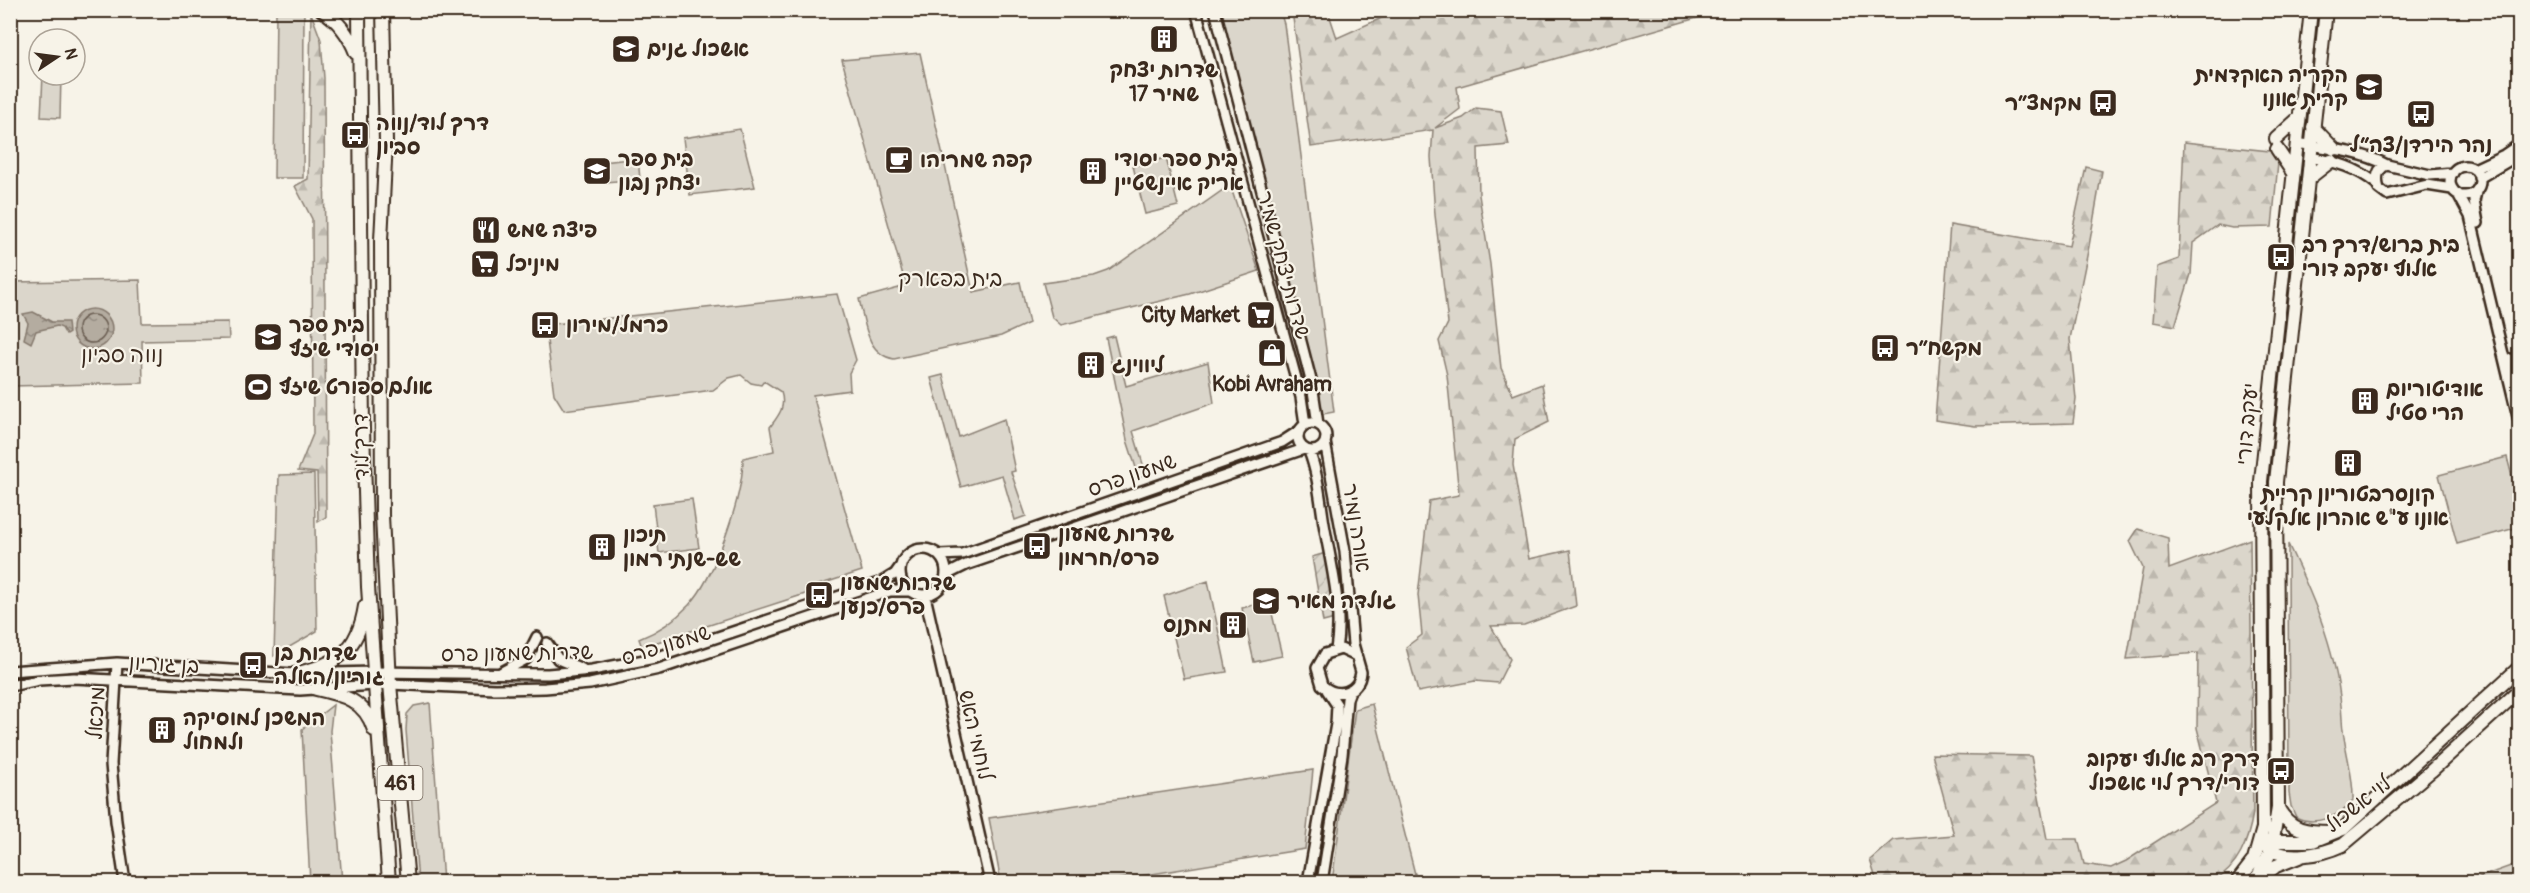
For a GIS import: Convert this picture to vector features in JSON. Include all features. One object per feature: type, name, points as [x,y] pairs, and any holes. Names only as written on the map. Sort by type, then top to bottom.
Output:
[{"type":"main road","points":[[322,10],[344,30],[358,61]]},
{"type":"main road","name":"דרך לוד","points":[[358,10],[363,428],[368,588],[390,882]]},
{"type":"main road","name":"דרך לוד","points":[[382,10],[386,142],[381,240],[381,474],[390,678],[408,882]]},
{"type":"main road","name":"יעקב דורי","points":[[2237,882],[2250,867],[2260,842],[2264,799],[2261,481],[2311,10]]},
{"type":"main road","name":"יעקב דורי","points":[[2273,845],[2278,808],[2276,482],[2325,10]]},
{"type":"main road","points":[[2293,173],[2276,144],[2299,118]]},
{"type":"main road","points":[[2308,179],[2332,155],[2313,127]]},
{"type":"main road","points":[[294,674],[325,666],[348,650],[362,621],[368,588]]},
{"type":"main road","name":"לוי אשכול","points":[[2273,845],[2313,841],[2339,832],[2520,667]]},
{"type":"main road","points":[[316,689],[349,697],[362,706],[372,724],[379,747]]},
{"type":"main road","name":"לוי אשכול","points":[[2273,845],[2306,855],[2335,849],[2350,840],[2431,771],[2520,690]]},
{"type":"main road","points":[[2278,808],[2286,821],[2298,830],[2339,832]]},
{"type":"main road","points":[[2255,882],[2273,845],[2260,842]]},
{"type":"main road","points":[[2255,882],[2276,866],[2306,855]]},
{"type":"street","name":"שדרות יצחק שמיר","points":[[1196,10],[1298,386],[1302,428]]},
{"type":"street","name":"שדרות יצחק שמיר","points":[[1215,10],[1312,384],[1318,424]]},
{"type":"street","points":[[2296,143],[2311,151],[2375,158],[2388,165],[2430,175],[2453,173],[2465,166],[2477,174]]},
{"type":"street","points":[[2477,174],[2520,144]]},
{"type":"street","points":[[2477,174],[2520,154]]},
{"type":"street","points":[[2332,155],[2360,171],[2387,195],[2427,185],[2467,196],[2476,192]]},
{"type":"street","points":[[2377,184],[2380,170],[2388,165]]},
{"type":"street","points":[[2453,173],[2450,181],[2470,216],[2520,425]]},
{"type":"street","points":[[2477,174],[2475,208],[2520,394]]},
{"type":"street","points":[[1318,424],[1326,434],[1325,442],[1317,450],[1307,450],[1298,439],[1302,428],[1318,424]]},
{"type":"street","name":"שמעון פרס","points":[[939,555],[946,557],[962,554],[1282,442],[1302,428]]},
{"type":"street","name":"אורה נמיר","points":[[1325,442],[1345,550],[1356,656]]},
{"type":"street","name":"שמעון פרס","points":[[946,575],[988,557],[1307,450]]},
{"type":"street","name":"אורה נמיר","points":[[1307,450],[1318,480],[1334,580],[1340,627],[1336,650]]},
{"type":"street","points":[[926,549],[939,555],[945,564],[946,575],[938,591],[925,596],[909,591],[902,583],[900,567],[907,555],[916,550],[926,549]]},
{"type":"street","name":"שדרות שמעון פרס","points":[[316,689],[374,685],[390,678],[548,674],[634,663],[882,582],[895,574],[900,567]]},
{"type":"street","name":"שמעון פרס","points":[[426,684],[532,689],[608,681],[659,669],[881,593],[894,590],[909,591]]},
{"type":"street","name":"לוחמי האש","points":[[925,596],[990,882]]},
{"type":"street","points":[[495,674],[513,668],[526,659],[537,637]]},
{"type":"street","points":[[547,643],[552,652],[565,664],[590,670]]},
{"type":"street","points":[[1308,882],[1337,705],[1319,680],[1317,668],[1325,654],[1336,650],[1346,650],[1356,656],[1362,672],[1359,683],[1350,691],[1339,694],[1327,690]]},
{"type":"street","name":"שדרות שמעון פרס","points":[[10,671],[117,663],[294,674],[374,672],[390,678],[426,684]]},
{"type":"street","name":"מיכאל","points":[[117,663],[111,764],[125,882]]},
{"type":"street","name":"בן גוריון","points":[[10,686],[39,680],[75,678],[316,689]]},
{"type":"street","points":[[1322,882],[1342,755],[1347,699],[1350,691]]},
{"type":"green space","points":[[276,11],[304,11],[303,178],[274,178]]},
{"type":"green space","points":[[1219,11],[1280,11],[1284,24],[1334,412],[1308,417]]},
{"type":"green space","points":[[1292,11],[1328,11],[1337,38],[1397,11],[1721,11],[1457,87],[1460,109],[1435,128],[1463,118],[1476,108],[1501,111],[1509,145],[1478,148],[1479,195],[1490,264],[1501,368],[1513,395],[1542,384],[1549,422],[1515,439],[1513,465],[1529,559],[1570,550],[1576,606],[1524,625],[1491,626],[1510,659],[1498,683],[1475,681],[1418,692],[1406,647],[1422,635],[1418,595],[1429,501],[1459,495],[1447,375],[1439,341],[1448,323],[1435,215],[1431,157],[1433,130],[1311,147]]},
{"type":"green space","points":[[311,13],[321,40],[324,78],[326,517],[318,522],[317,473],[298,471],[313,434],[312,219],[295,186],[308,179]]},
{"type":"green space","points":[[920,53],[973,292],[1020,282],[1029,323],[1001,336],[894,359],[885,356],[872,344],[865,327],[859,299],[906,286],[842,60]]},
{"type":"green space","points":[[42,87],[61,87],[60,118],[41,117]]},
{"type":"green space","points":[[740,129],[755,187],[690,195],[683,138]]},
{"type":"green space","points":[[2184,142],[2279,152],[2272,227],[2232,228],[2218,225],[2193,243],[2191,274],[2175,326],[2153,322],[2157,267],[2179,259]]},
{"type":"green space","points":[[638,158],[640,179],[605,182],[603,162]]},
{"type":"green space","points":[[1166,158],[1178,206],[1145,214],[1133,166]]},
{"type":"green space","points":[[2086,167],[2102,171],[2070,339],[2076,399],[2073,423],[1975,426],[1935,420],[1950,225],[2069,246]]},
{"type":"green space","points":[[1230,185],[1259,271],[1190,294],[1061,325],[1052,317],[1043,283],[1094,276],[1108,271]]},
{"type":"green space","points":[[140,280],[142,323],[228,322],[229,339],[142,341],[143,383],[11,386],[11,282]]},
{"type":"green space","points":[[837,294],[856,360],[849,373],[850,390],[813,395],[862,571],[812,587],[805,594],[642,647],[639,639],[659,629],[684,610],[699,592],[708,576],[718,557],[733,514],[742,474],[743,458],[774,451],[770,427],[782,407],[781,392],[764,381],[761,385],[751,383],[741,375],[729,378],[713,390],[564,410],[554,394],[545,325]]},
{"type":"green space","points":[[1114,336],[1126,386],[1208,362],[1214,403],[1133,431],[1146,474],[1139,477],[1127,440],[1106,338]]},
{"type":"green space","points":[[943,375],[959,437],[1004,419],[1015,471],[1011,472],[1026,516],[1015,520],[1002,475],[961,487],[931,378]]},
{"type":"green space","points":[[2507,457],[2519,504],[2519,527],[2457,544],[2439,475]]},
{"type":"green space","points":[[314,474],[317,631],[274,656],[279,475]]},
{"type":"green space","points":[[692,499],[699,548],[659,553],[653,504]]},
{"type":"green space","points":[[2138,529],[2168,538],[2169,569],[2250,539],[2253,813],[2245,844],[2236,861],[2230,869],[2213,882],[1877,882],[1870,860],[1893,840],[1954,835],[1932,754],[2031,756],[2047,839],[2078,839],[2084,864],[2111,868],[2126,861],[2216,803],[2197,728],[2198,653],[2127,659],[2143,568],[2130,541]]},
{"type":"green space","points":[[2288,544],[2316,607],[2331,651],[2352,780],[2353,801],[2348,806],[2327,818],[2311,821],[2296,817],[2289,793]]},
{"type":"green space","points":[[1329,552],[1339,618],[1323,622],[1312,557]]},
{"type":"green space","points":[[1208,581],[1227,672],[1184,679],[1164,596]]},
{"type":"green space","points":[[1269,601],[1282,656],[1254,662],[1242,608]]},
{"type":"green space","points":[[430,703],[443,882],[418,882],[406,730],[407,714],[414,706]]},
{"type":"green space","points":[[1372,704],[1417,882],[1332,882],[1355,709]]},
{"type":"green space","points":[[333,705],[330,731],[342,882],[310,882],[302,729]]},
{"type":"green space","points":[[1313,770],[1305,849],[1103,882],[1001,882],[989,818]]},
{"type":"green space","points":[[2519,863],[2519,882],[2466,882]]},
{"type":"water","points":[[92,309],[100,310],[106,315],[111,321],[111,337],[106,343],[100,348],[92,349],[84,348],[78,343],[73,337],[72,329],[73,321],[78,315],[84,310]]},
{"type":"water","points":[[33,312],[52,322],[68,322],[69,333],[66,335],[62,328],[57,326],[36,331],[31,343],[24,339],[28,323],[23,314]]},
{"type":"place","name":"שדרות יצחק שמיר 17","points":[[1164,39]]},
{"type":"place","name":"אשכול גנים","points":[[626,49]]},
{"type":"place","name":"הקריה האקדמית קרית אונו","points":[[2369,87]]},
{"type":"place","name":"מקמצ״ר","points":[[2103,103]]},
{"type":"place","name":"נהר הירדן/צה״ל","points":[[2421,114]]},
{"type":"place","name":"דרך לוד/נווה סביון","points":[[355,135]]},
{"type":"place","name":"קפה שמריהו","points":[[899,160]]},
{"type":"place","name":"בית ספר יצחק נבון","points":[[597,171]]},
{"type":"place","name":"בית ספר יסודי אריק איינשטיין","points":[[1093,171]]},
{"type":"place","name":"פיצה שמש","points":[[486,230]]},
{"type":"place","name":"בית ברוש/דרך רב אלוף יעקב דורי","points":[[2281,257]]},
{"type":"place","name":"מיניכל","points":[[485,264]]},
{"type":"place","name":"City Market","points":[[1261,315]]},
{"type":"place","name":"כרמל/מירון","points":[[545,325]]},
{"type":"place","name":"בית ספר יסודי שיזף","points":[[268,337]]},
{"type":"place","name":"מקשח״ר","points":[[1885,348]]},
{"type":"place","name":"Kobi Avraham","points":[[1272,353]]},
{"type":"place","name":"ליווינג","points":[[1091,365]]},
{"type":"place","name":"אולם ספורט שיזף","points":[[258,387]]},
{"type":"place","name":"אודיטוריום הרי סטיל","points":[[2365,401]]},
{"type":"place","name":"קונסרבטוריון קריית אונו ע\"ש אהרון אלקלעי","points":[[2348,463]]},
{"type":"place","name":"שדרות שמעון פרס/חרמון","points":[[1037,546]]},
{"type":"place","name":"תיכון שש-שנתי רמון","points":[[602,547]]},
{"type":"place","name":"שדרות שמעון פרס/כנען","points":[[819,595]]},
{"type":"place","name":"גולדה מאיר","points":[[1266,601]]},
{"type":"place","name":"מתנס","points":[[1233,625]]},
{"type":"place","name":"שדרות בן גוריון/האלה","points":[[253,665]]},
{"type":"place","name":"המשכן למוסיקה ולמחול","points":[[162,730]]},
{"type":"place","name":"דרך רב אלוף יעקוב דורי/דרך לוי אשכול","points":[[2281,771]]},
{"type":"district","name":"בית בפארק","points":[[950,278]]},
{"type":"district","name":"נווה סביון","points":[[122,354]]}]
